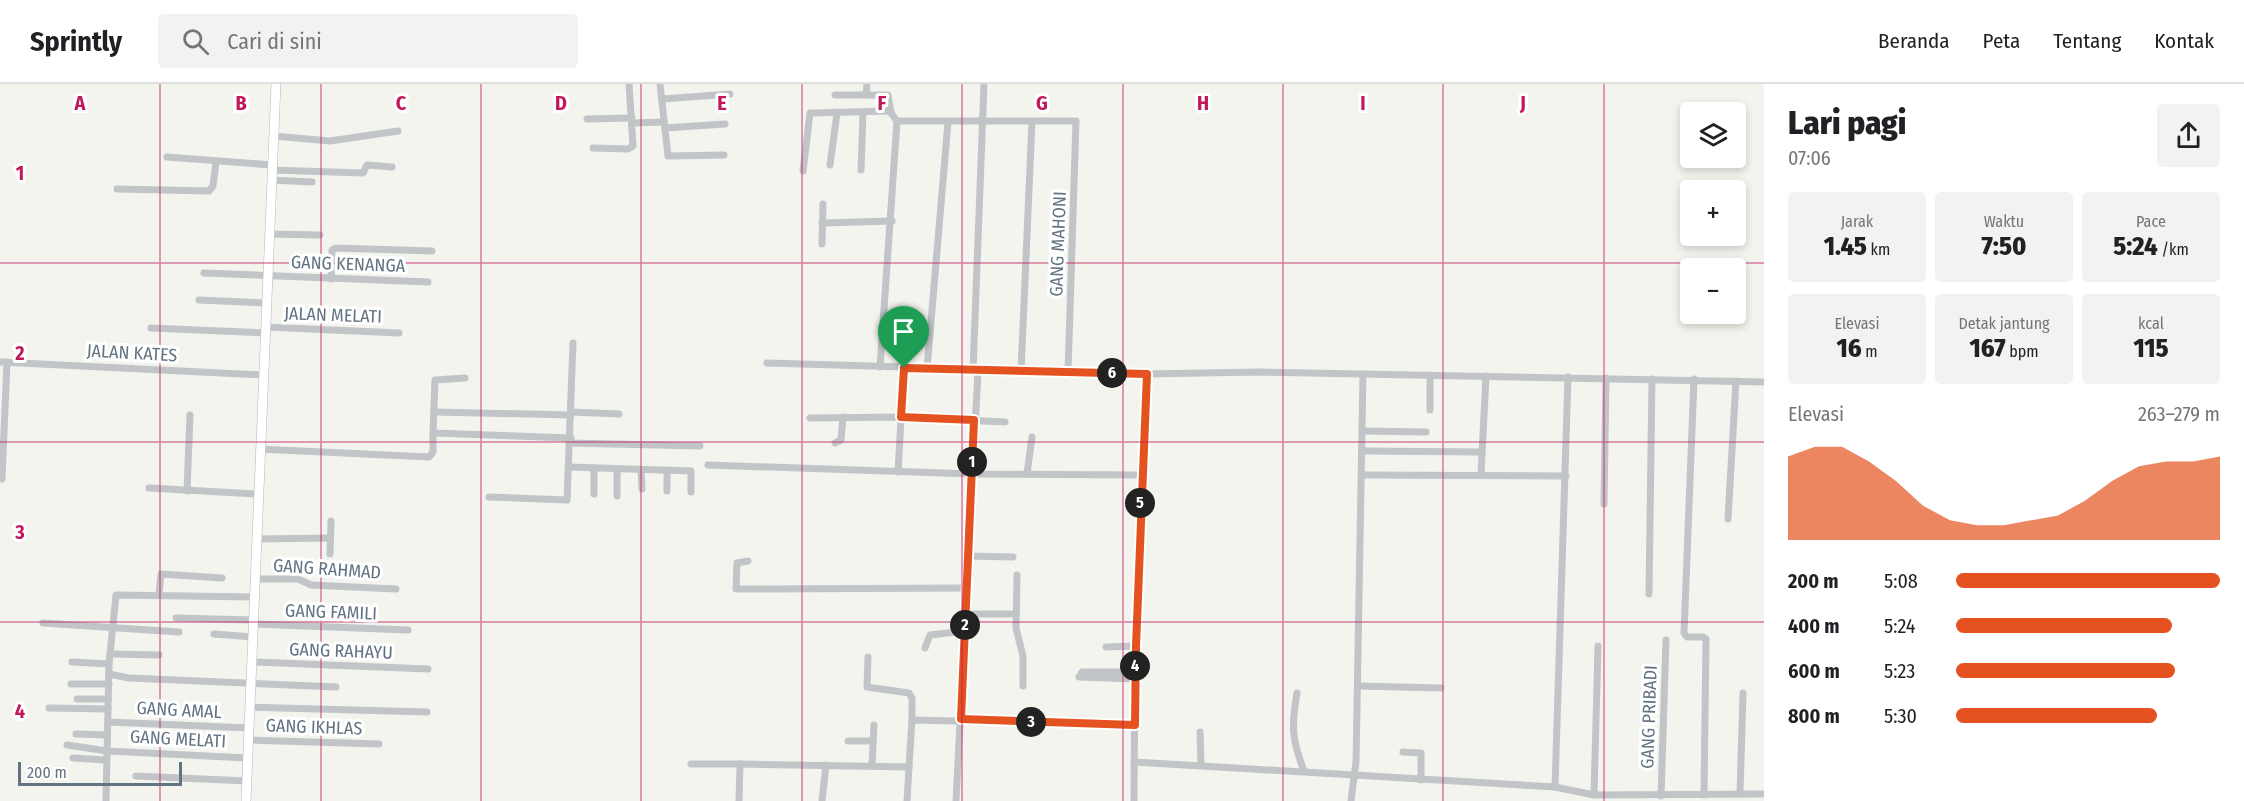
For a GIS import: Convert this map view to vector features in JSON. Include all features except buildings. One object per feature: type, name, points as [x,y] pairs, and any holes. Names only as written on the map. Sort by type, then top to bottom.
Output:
[{"type":"main road","points":[[246,801],[257,494],[276,84]]},
{"type":"street","points":[[593,148],[630,148],[634,143],[629,84]]},
{"type":"street","points":[[660,84],[666,152],[671,158],[724,155]]},
{"type":"street","points":[[866,95],[867,84]]},
{"type":"street","points":[[956,801],[972,474],[984,84]]},
{"type":"street","points":[[662,99],[730,94]]},
{"type":"street","points":[[835,95],[888,94],[891,111],[897,121],[892,221],[881,325],[880,367]]},
{"type":"street","points":[[803,171],[808,114],[812,112],[891,111]]},
{"type":"street","points":[[830,165],[837,113]]},
{"type":"street","points":[[861,170],[863,113]]},
{"type":"street","points":[[587,119],[633,120],[664,125],[725,124]]},
{"type":"street","name":"GANG MAHONI","points":[[1032,122],[1073,120],[1077,125],[1068,372]]},
{"type":"street","points":[[897,121],[1032,122],[1021,370]]},
{"type":"street","points":[[927,369],[948,122]]},
{"type":"street","points":[[273,136],[330,141],[398,131]]},
{"type":"street","points":[[167,157],[272,167],[363,172],[368,165],[392,167]]},
{"type":"street","points":[[117,189],[209,191],[213,186],[216,162]]},
{"type":"street","points":[[271,180],[312,182]]},
{"type":"street","points":[[822,244],[823,204]]},
{"type":"street","points":[[822,223],[892,221]]},
{"type":"street","points":[[269,234],[320,235]]},
{"type":"street","points":[[331,279],[332,250],[336,248],[432,251]]},
{"type":"street","name":"GANG KENANGA","points":[[204,273],[428,282]]},
{"type":"street","points":[[199,300],[266,303]]},
{"type":"street","name":"JALAN MELATI","points":[[151,328],[399,333]]},
{"type":"street","points":[[489,498],[567,500],[573,343]]},
{"type":"street","points":[[2,479],[4,362]]},
{"type":"street","name":"JALAN KATES","points":[[4,362],[263,375]]},
{"type":"street","points":[[767,363],[1147,374],[1363,374],[1764,382]]},
{"type":"street","points":[[898,471],[904,368]]},
{"type":"street","points":[[1134,801],[1135,675],[1147,374]]},
{"type":"street","points":[[1351,801],[1355,776],[1358,686],[1363,374]]},
{"type":"street","points":[[1430,375],[1430,410]]},
{"type":"street","points":[[1481,474],[1486,376]]},
{"type":"street","points":[[1555,787],[1568,377]]},
{"type":"street","points":[[259,449],[429,457],[434,452],[435,379],[465,378]]},
{"type":"street","points":[[1604,504],[1606,378]]},
{"type":"street","points":[[1648,594],[1652,379]]},
{"type":"street","points":[[1694,379],[1686,636],[1706,639],[1704,795]]},
{"type":"street","points":[[1728,519],[1736,381]]},
{"type":"street","points":[[434,412],[619,414]]},
{"type":"street","points":[[188,491],[190,415]]},
{"type":"street","points":[[835,443],[841,440],[843,417]]},
{"type":"street","points":[[810,418],[901,417],[1005,422]]},
{"type":"street","points":[[1363,431],[1426,432]]},
{"type":"street","points":[[433,433],[700,446]]},
{"type":"street","points":[[1027,474],[1032,437]]},
{"type":"street","points":[[1363,451],[1482,452]]},
{"type":"street","points":[[708,465],[972,474],[1142,475]]},
{"type":"street","points":[[569,467],[691,471],[691,492]]},
{"type":"street","points":[[594,468],[594,494]]},
{"type":"street","points":[[617,469],[617,496]]},
{"type":"street","points":[[641,470],[642,489]]},
{"type":"street","points":[[667,470],[667,491]]},
{"type":"street","points":[[1362,475],[1566,476]]},
{"type":"street","points":[[149,488],[257,494]]},
{"type":"street","points":[[330,521],[330,554]]},
{"type":"street","points":[[256,539],[330,538]]},
{"type":"street","points":[[967,556],[1013,557]]},
{"type":"street","points":[[748,561],[737,563],[736,589],[966,588]]},
{"type":"street","points":[[159,594],[161,573],[222,578]]},
{"type":"street","points":[[1017,574],[1017,637],[1023,656],[1023,686]]},
{"type":"street","name":"GANG RAHMAD","points":[[255,579],[298,579],[311,585],[396,589]]},
{"type":"street","points":[[106,801],[109,664],[117,594],[254,597]]},
{"type":"street","points":[[966,614],[1016,614]]},
{"type":"street","name":"GANG FAMILI","points":[[176,618],[408,630]]},
{"type":"street","points":[[43,623],[179,632]]},
{"type":"street","points":[[926,648],[930,635],[965,631]]},
{"type":"street","points":[[214,634],[253,637]]},
{"type":"street","name":"GANG PRIBADI","points":[[1661,796],[1666,640]]},
{"type":"street","points":[[1106,647],[1136,646]]},
{"type":"street","points":[[1594,795],[1598,646]]},
{"type":"street","points":[[110,654],[159,655]]},
{"type":"street","points":[[868,657],[868,688],[909,693],[912,698],[907,801]]},
{"type":"street","points":[[72,662],[109,664]]},
{"type":"street","name":"GANG RAHAYU","points":[[252,662],[428,669]]},
{"type":"street","points":[[1082,672],[1135,675],[1079,677],[1082,672]]},
{"type":"street","points":[[110,674],[129,678],[336,687]]},
{"type":"street","points":[[71,684],[109,684]]},
{"type":"street","points":[[1358,686],[1441,688]]},
{"type":"street","points":[[1297,693],[1292,724],[1293,738],[1304,771]]},
{"type":"street","points":[[1740,793],[1743,693]]},
{"type":"street","points":[[77,699],[108,699]]},
{"type":"street","points":[[249,707],[427,711]]},
{"type":"street","points":[[49,708],[108,709]]},
{"type":"street","points":[[912,720],[961,719],[1135,725]]},
{"type":"street","name":"GANG AMAL","points":[[108,722],[249,728]]},
{"type":"street","points":[[872,765],[874,725]]},
{"type":"street","points":[[1200,732],[1201,765]]},
{"type":"street","points":[[76,734],[107,735]]},
{"type":"street","name":"GANG IKHLAS","points":[[248,740],[379,744]]},
{"type":"street","points":[[848,741],[873,741]]},
{"type":"street","name":"GANG MELATI","points":[[67,745],[107,751],[248,758]]},
{"type":"street","points":[[1403,752],[1421,753],[1421,780]]},
{"type":"street","points":[[74,758],[106,760]]},
{"type":"street","points":[[1134,762],[1555,787],[1594,795],[1638,798],[1661,796],[1685,799],[1704,795],[1721,797],[1740,793],[1764,794]]},
{"type":"street","points":[[691,764],[909,767]]},
{"type":"street","points":[[739,801],[740,764]]},
{"type":"street","points":[[822,801],[826,765]]},
{"type":"street","points":[[136,776],[247,782]]},
{"type":"route","points":[[904,368],[1147,374],[1140,503],[1135,725],[961,719],[974,420],[901,417],[904,368]]}]
